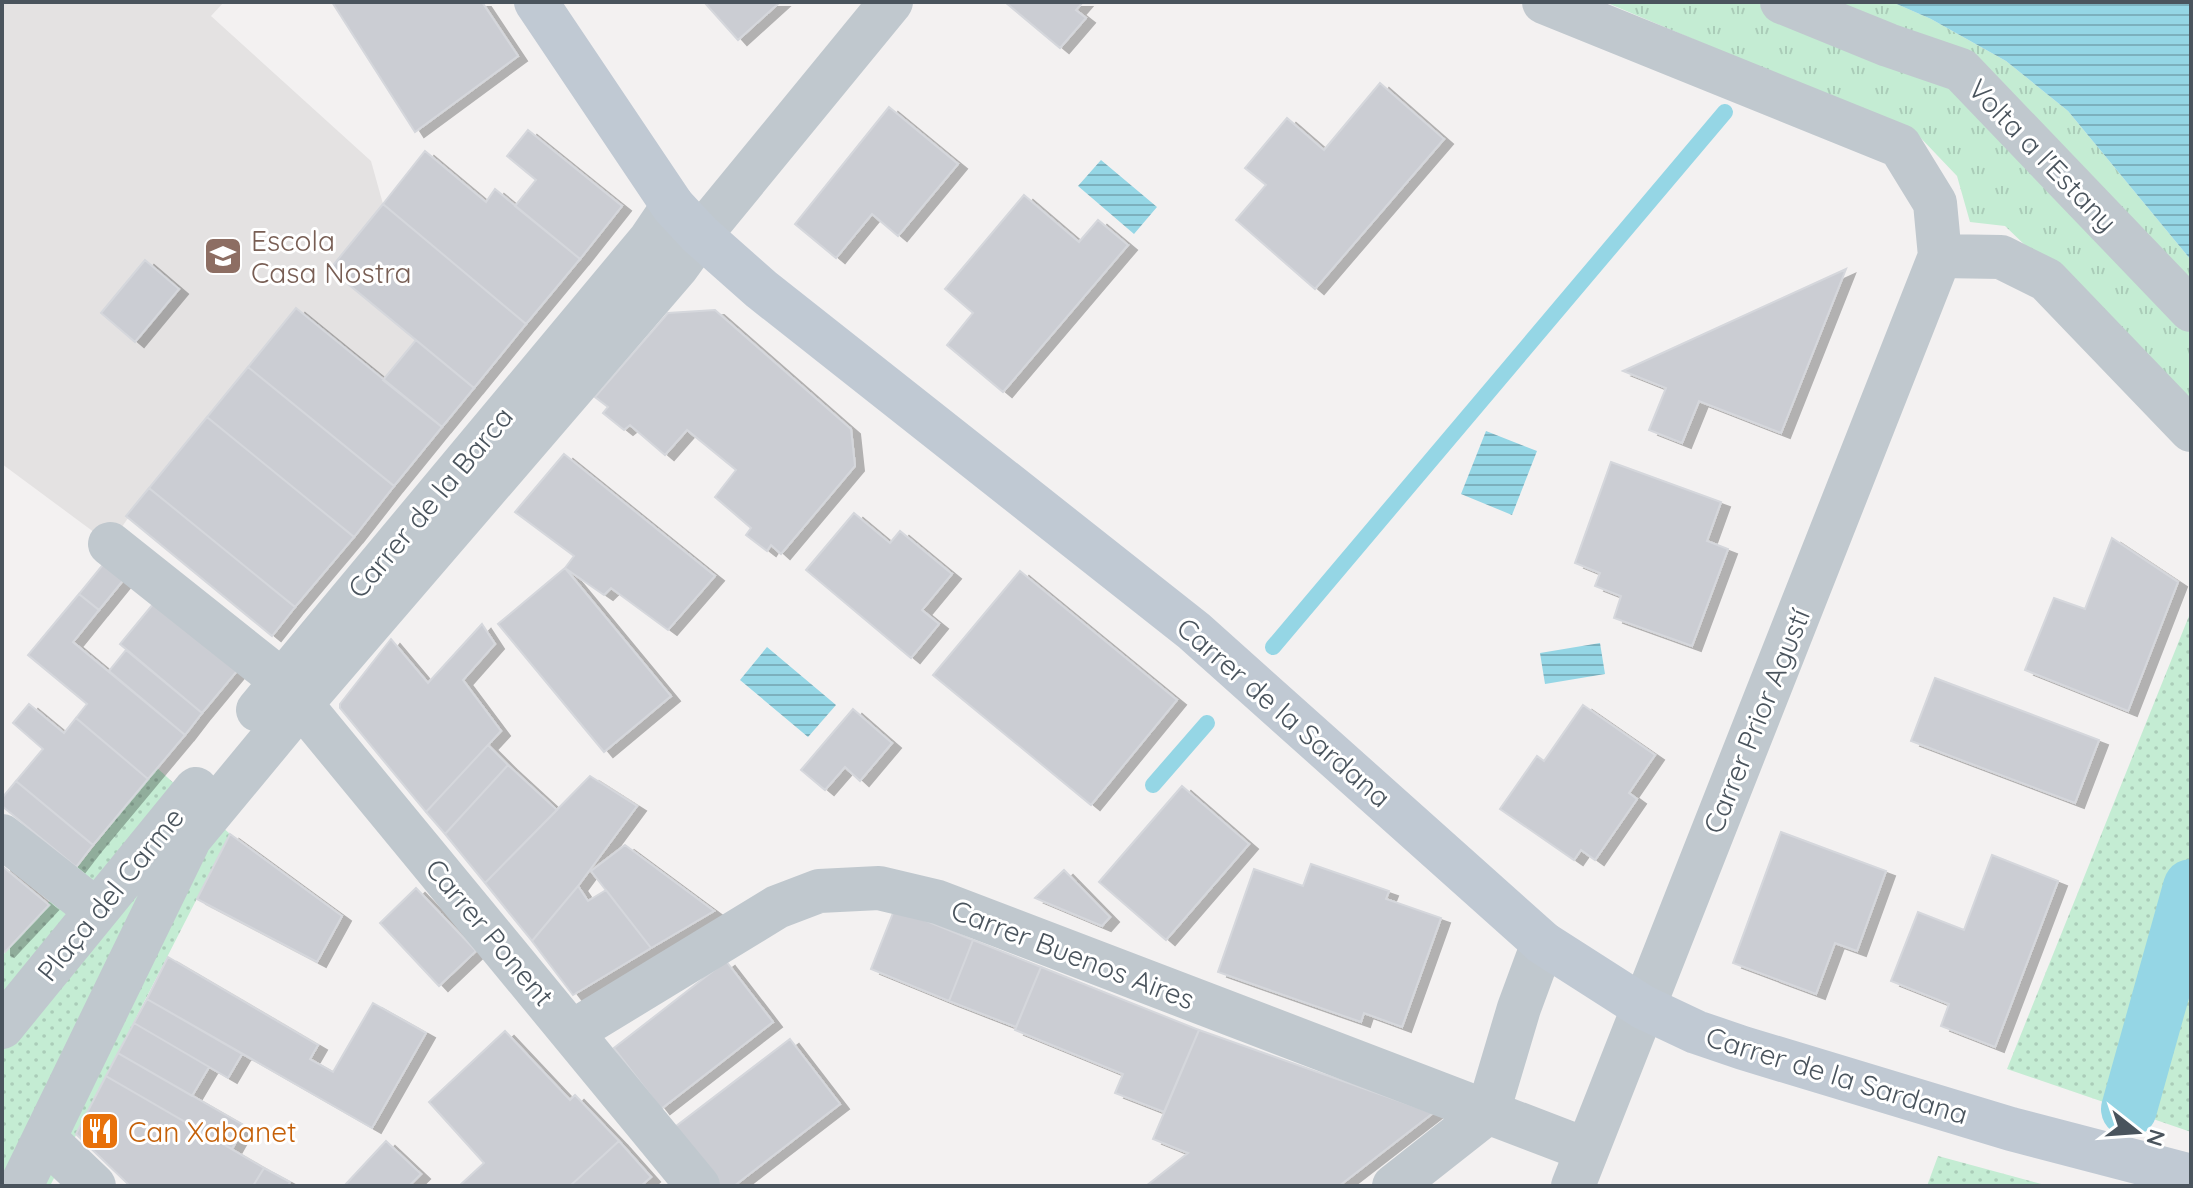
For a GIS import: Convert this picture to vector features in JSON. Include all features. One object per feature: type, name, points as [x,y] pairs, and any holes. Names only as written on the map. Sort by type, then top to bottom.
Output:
[{"type":"street","name":"Carrer de la Sardana","points":[[536,2],[687,220],[761,289],[1194,631],[1543,943],[1643,1007],[1696,1032],[2011,1129],[2191,1176]]},
{"type":"street","points":[[21,1186],[190,838],[291,692],[677,267],[687,220],[891,2]]},
{"type":"street","points":[[1544,2],[1900,146],[1935,203],[1940,256],[2001,257],[2047,280],[2191,430]]},
{"type":"street","name":"Volta a l'Estany","points":[[1782,2],[1888,45],[1961,70],[2191,310]]},
{"type":"street","name":"Carrer Prior Agustí","points":[[1580,1168],[1940,256]]},
{"type":"street","name":"Carrer Ponent","points":[[110,544],[291,692],[698,1186]]},
{"type":"street","name":"Plaça del Carme","points":[[2,1027],[188,799],[291,692]]},
{"type":"street","points":[[2,836],[96,910]]},
{"type":"street","name":"Carrer Buenos Aires","points":[[572,1032],[777,907],[819,891],[879,888],[938,902],[1488,1112],[1580,1168]]},
{"type":"street","points":[[1394,1186],[1488,1112],[1519,1008],[1543,943]]},
{"type":"street","points":[[45,1139],[94,1186]]},
{"type":"shaded area","name":"Escola Casa Nostra","points":[[2,2],[224,2],[211,16],[371,161],[383,204],[526,324],[442,427],[296,308],[149,488],[110,544],[2,464]]},
{"type":"green space","points":[[1605,2],[1892,2],[1931,19],[2006,61],[2068,111],[2191,260],[2191,404],[2005,226],[1970,222],[1957,176],[1916,133]]},
{"type":"green space","points":[[2191,611],[2191,1132],[2007,1069]]},
{"type":"green space","points":[[157,768],[230,834],[50,1186],[2,1186],[2,956],[62,887]]},
{"type":"green space","points":[[1938,1156],[2049,1186],[1927,1186]]},
{"type":"water","points":[[1892,2],[2191,2],[2191,260],[2068,111],[2006,61],[1931,19]]},
{"type":"water","points":[[1101,160],[1157,207],[1134,234],[1078,186]]},
{"type":"water","points":[[1486,431],[1537,451],[1512,515],[1461,494]]},
{"type":"water","points":[[1600,643],[1605,674],[1545,684],[1540,653]]},
{"type":"water","points":[[767,647],[836,705],[808,737],[740,680]]},
{"type":"building","points":[[332,2],[482,2],[518,56],[415,132]]},
{"type":"building","points":[[704,2],[780,2],[738,40]]},
{"type":"building","points":[[1005,2],[1083,2],[1076,10],[1086,18],[1060,48]]},
{"type":"building","points":[[1380,83],[1444,139],[1315,289],[1236,220],[1266,185],[1245,168],[1287,118],[1324,150]]},
{"type":"building","points":[[889,107],[958,164],[898,236],[872,214],[836,258],[795,224]]},
{"type":"building","points":[[528,130],[622,206],[580,259],[515,206],[536,180],[507,156]]},
{"type":"building","points":[[425,151],[486,202],[495,189],[580,259],[526,324],[383,204]]},
{"type":"building","points":[[1024,195],[1079,242],[1098,220],[1128,245],[1003,392],[947,345],[973,313],[945,289]]},
{"type":"building","points":[[383,204],[526,324],[474,388],[330,269]]},
{"type":"building","points":[[145,260],[179,289],[135,342],[101,313]]},
{"type":"building","points":[[1846,269],[1781,433],[1699,401],[1682,443],[1649,430],[1666,388],[1623,371]]},
{"type":"building","points":[[296,308],[442,427],[394,486],[248,367]]},
{"type":"building","points":[[715,310],[851,429],[855,466],[781,554],[771,545],[767,551],[746,535],[751,528],[715,497],[736,470],[687,430],[665,455],[630,425],[624,430],[603,413],[608,407],[595,397],[668,313]]},
{"type":"building","points":[[416,340],[474,388],[442,427],[383,380]]},
{"type":"building","points":[[248,367],[394,486],[354,537],[207,417]]},
{"type":"building","points":[[207,417],[354,537],[295,607],[149,488]]},
{"type":"building","points":[[564,454],[715,576],[668,630],[611,588],[604,595],[565,568],[574,556],[515,512]]},
{"type":"building","points":[[1611,462],[1721,502],[1707,541],[1728,549],[1692,646],[1614,618],[1621,596],[1595,586],[1600,573],[1575,563]]},
{"type":"building","points":[[149,488],[295,607],[272,636],[126,516]]},
{"type":"building","points":[[854,513],[890,543],[900,531],[952,574],[922,610],[939,624],[911,658],[806,570]]},
{"type":"building","points":[[2112,538],[2178,582],[2128,711],[2025,670],[2054,598],[2085,609]]},
{"type":"building","points":[[110,556],[129,573],[99,610],[79,594]]},
{"type":"building","points":[[565,568],[671,696],[604,752],[498,624]]},
{"type":"building","points":[[1020,571],[1177,700],[1091,805],[933,675]]},
{"type":"building","points":[[79,594],[99,610],[73,642],[185,735],[148,779],[76,718],[87,704],[28,655]]},
{"type":"building","points":[[154,603],[237,671],[202,713],[120,644]]},
{"type":"building","points":[[482,624],[495,644],[463,680],[501,731],[426,812],[340,708],[340,704],[391,639],[428,683]]},
{"type":"building","points":[[126,650],[202,713],[185,735],[109,671]]},
{"type":"building","points":[[1935,678],[2099,740],[2075,803],[1911,741]]},
{"type":"building","points":[[29,704],[64,733],[76,718],[148,779],[93,845],[16,781],[43,749],[13,723]]},
{"type":"building","points":[[1583,705],[1655,755],[1629,793],[1637,799],[1595,860],[1581,850],[1574,860],[1500,809],[1537,756],[1544,761]]},
{"type":"building","points":[[853,709],[892,743],[860,781],[845,767],[825,790],[801,770]]},
{"type":"building","points":[[488,745],[508,765],[445,834],[426,812]]},
{"type":"building","points":[[508,765],[557,810],[485,883],[445,834]]},
{"type":"building","points":[[590,776],[637,806],[578,886],[532,941],[485,883]]},
{"type":"building","points":[[16,781],[93,845],[76,867],[2,806],[2,798]]},
{"type":"building","points":[[1182,786],[1249,844],[1166,940],[1099,882]]},
{"type":"building","points":[[1781,832],[1886,871],[1857,951],[1835,943],[1816,994],[1733,963]]},
{"type":"building","points":[[230,834],[342,916],[317,962],[197,899]]},
{"type":"building","points":[[625,845],[714,911],[651,948],[591,871]]},
{"type":"building","points":[[1992,855],[2058,881],[1995,1047],[1941,1026],[1949,1004],[1891,981],[1918,912],[1964,930]]},
{"type":"building","points":[[1311,864],[1389,891],[1386,899],[1441,918],[1402,1027],[1364,1013],[1361,1022],[1218,972],[1254,869],[1303,886]]},
{"type":"building","points":[[2,866],[49,905],[5,952],[2,950]]},
{"type":"building","points":[[1064,870],[1110,917],[1102,926],[1035,898]]},
{"type":"building","points":[[578,886],[588,901],[606,890],[651,948],[573,995],[532,941]]},
{"type":"building","points":[[416,888],[476,951],[439,986],[380,923]]},
{"type":"building","points":[[895,908],[973,940],[949,1001],[871,969]]},
{"type":"building","points":[[973,940],[1041,967],[1016,1027],[949,1001]]},
{"type":"building","points":[[168,957],[318,1045],[310,1059],[333,1072],[373,1003],[426,1033],[372,1128],[147,999]]},
{"type":"building","points":[[726,961],[773,1022],[661,1109],[614,1048]]},
{"type":"building","points":[[1041,967],[1199,1030],[1164,1112],[1115,1093],[1123,1074],[1015,1030]]},
{"type":"building","points":[[147,999],[242,1054],[228,1078],[134,1023]]},
{"type":"building","points":[[134,1023],[209,1067],[192,1096],[118,1053]]},
{"type":"building","points":[[1199,1030],[1433,1113],[1339,1186],[1146,1186],[1188,1153],[1153,1139]]},
{"type":"building","points":[[505,1031],[570,1100],[575,1095],[619,1141],[570,1186],[459,1186],[484,1163],[429,1102]]},
{"type":"building","points":[[790,1039],[840,1104],[734,1186],[715,1186],[671,1130]]},
{"type":"building","points":[[118,1053],[245,1126],[232,1149],[106,1076]]},
{"type":"building","points":[[106,1076],[264,1168],[253,1186],[130,1186],[76,1134]]},
{"type":"building","points":[[386,1141],[421,1174],[409,1186],[344,1186]]},
{"type":"building","points":[[619,1141],[651,1177],[641,1186],[570,1186]]},
{"type":"building","points":[[264,1168],[290,1182],[288,1186],[253,1186]]},
{"type":"waterway","points":[[1273,647],[1725,112]]},
{"type":"waterway","points":[[1153,785],[1207,723]]},
{"type":"waterway","points":[[2129,1109],[2191,887]]},
{"type":"place","name":"Escola Casa Nostra","points":[[223,256]]},
{"type":"place","name":"Can Xabanet","points":[[100,1131]]}]
